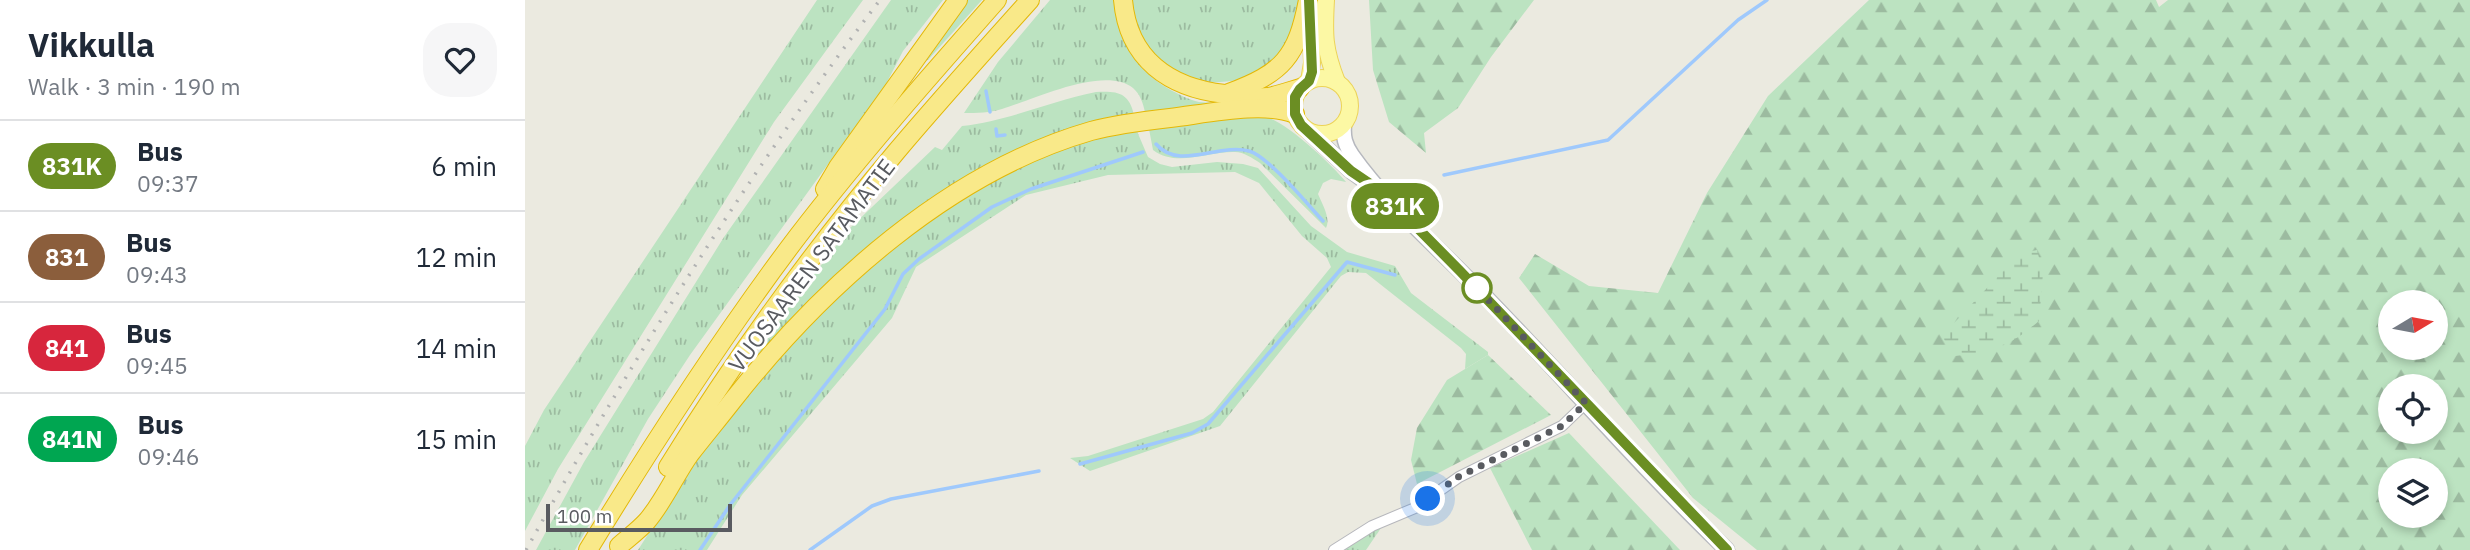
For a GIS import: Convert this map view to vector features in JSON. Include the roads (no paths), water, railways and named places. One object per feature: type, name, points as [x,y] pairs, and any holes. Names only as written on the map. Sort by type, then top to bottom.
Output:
[{"type":"highway","points":[[800,234],[838,167],[958,0]]},
{"type":"highway","name":"VUOSAAREN SATAMATIE","points":[[588,550],[673,413],[800,234],[881,133],[997,0]]},
{"type":"highway","name":"VUOSAAREN SATAMATIE","points":[[618,548],[692,427],[783,296],[896,152],[1030,0]]},
{"type":"highway","points":[[1123,0],[1125,20],[1135,43],[1155,67],[1182,85],[1203,92],[1268,97],[1304,85]]},
{"type":"highway","points":[[1226,95],[1263,79],[1289,57],[1303,27],[1308,0]]},
{"type":"highway","points":[[618,548],[647,521],[690,455],[731,403],[825,297],[879,250],[967,186],[1007,163],[1092,131],[1124,124],[1268,107],[1295,114]]},
{"type":"main road","points":[[1308,0],[1312,63],[1304,85],[1295,97],[1295,114],[1301,125],[1351,171],[1382,192]]},
{"type":"main road","points":[[1326,0],[1324,38],[1337,82]]},
{"type":"main road","points":[[1304,85],[1328,78],[1345,89],[1351,105],[1343,138],[1350,152],[1382,192],[1480,290],[1727,550]]},
{"type":"main road","points":[[1309,132],[1330,134],[1344,125]]},
{"type":"street","points":[[1334,550],[1372,526],[1415,508],[1458,477],[1562,426],[1586,403]]},
{"type":"waterway","points":[[1444,175],[1608,140],[1738,20],[1767,0]]},
{"type":"waterway","points":[[986,91],[990,112]]},
{"type":"waterway","points":[[996,129],[997,136],[1005,135]]},
{"type":"waterway","points":[[1156,144],[1165,152],[1187,156],[1225,150],[1249,151],[1277,171],[1323,221]]},
{"type":"waterway","points":[[700,550],[730,505],[885,309],[903,274],[919,259],[992,207],[1031,189],[1143,152]]},
{"type":"waterway","points":[[1080,464],[1192,433],[1208,424],[1347,262],[1395,275]]},
{"type":"waterway","points":[[810,550],[872,506],[891,499],[1039,471]]},
{"type":"railway","points":[[526,550],[607,408],[693,269],[784,132],[880,0]]}]
